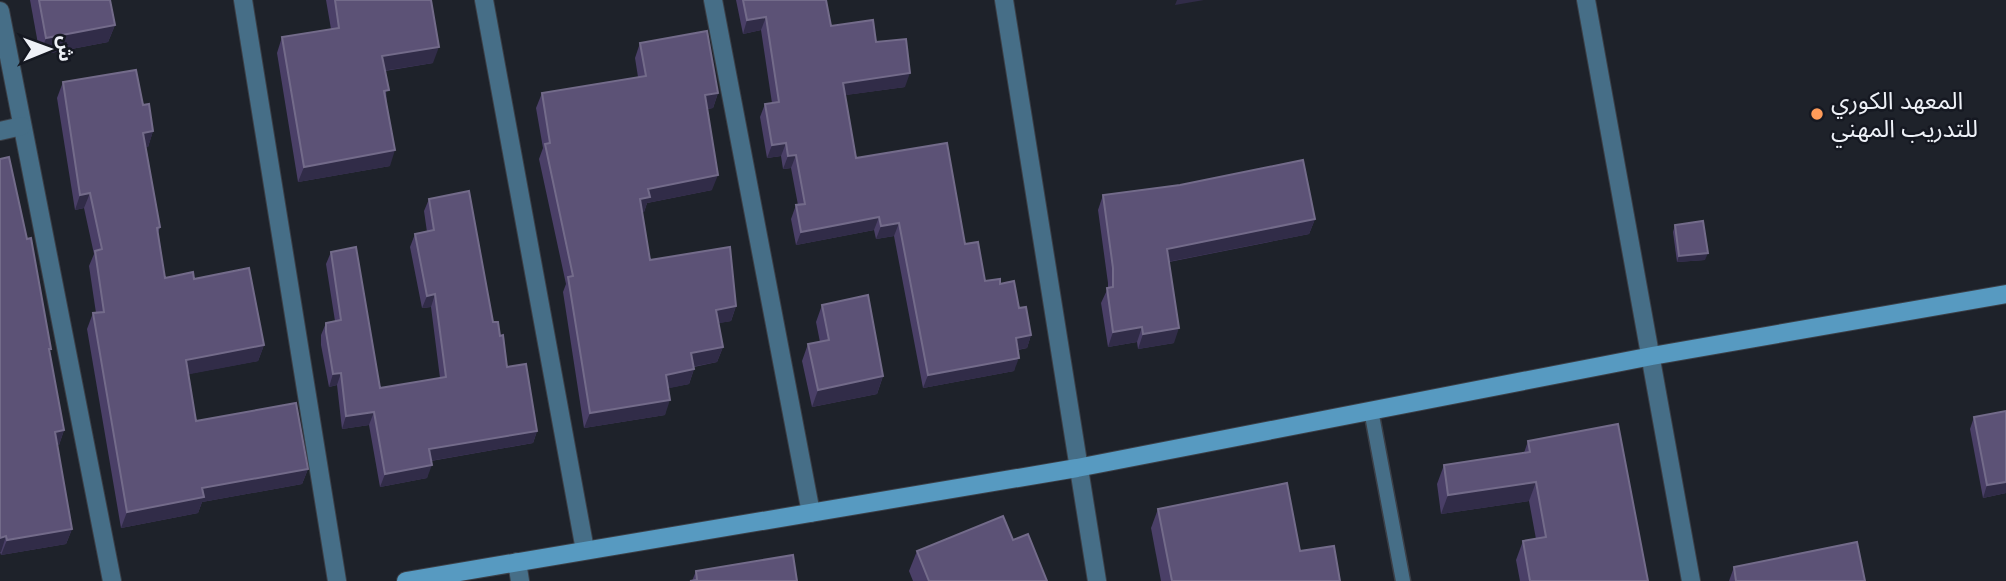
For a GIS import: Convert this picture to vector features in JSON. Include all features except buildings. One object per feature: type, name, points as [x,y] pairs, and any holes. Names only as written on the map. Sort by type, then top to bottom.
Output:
[{"type":"street","points":[[243,0],[337,581]]},
{"type":"street","points":[[484,0],[585,550]]},
{"type":"street","points":[[713,0],[811,513]]},
{"type":"street","points":[[1004,0],[1097,581]]},
{"type":"street","points":[[1586,0],[1691,581]]},
{"type":"street","points":[[0,11],[112,581]]},
{"type":"street","points":[[0,131],[22,126]]},
{"type":"street","points":[[406,581],[1077,468],[1652,356],[2006,295]]},
{"type":"street","points":[[517,562],[520,581]]},
{"type":"lane","points":[[1371,410],[1404,581]]},
{"type":"place","name":"المعهد الكوري للتدريب المهني","points":[[1817,114]]}]
